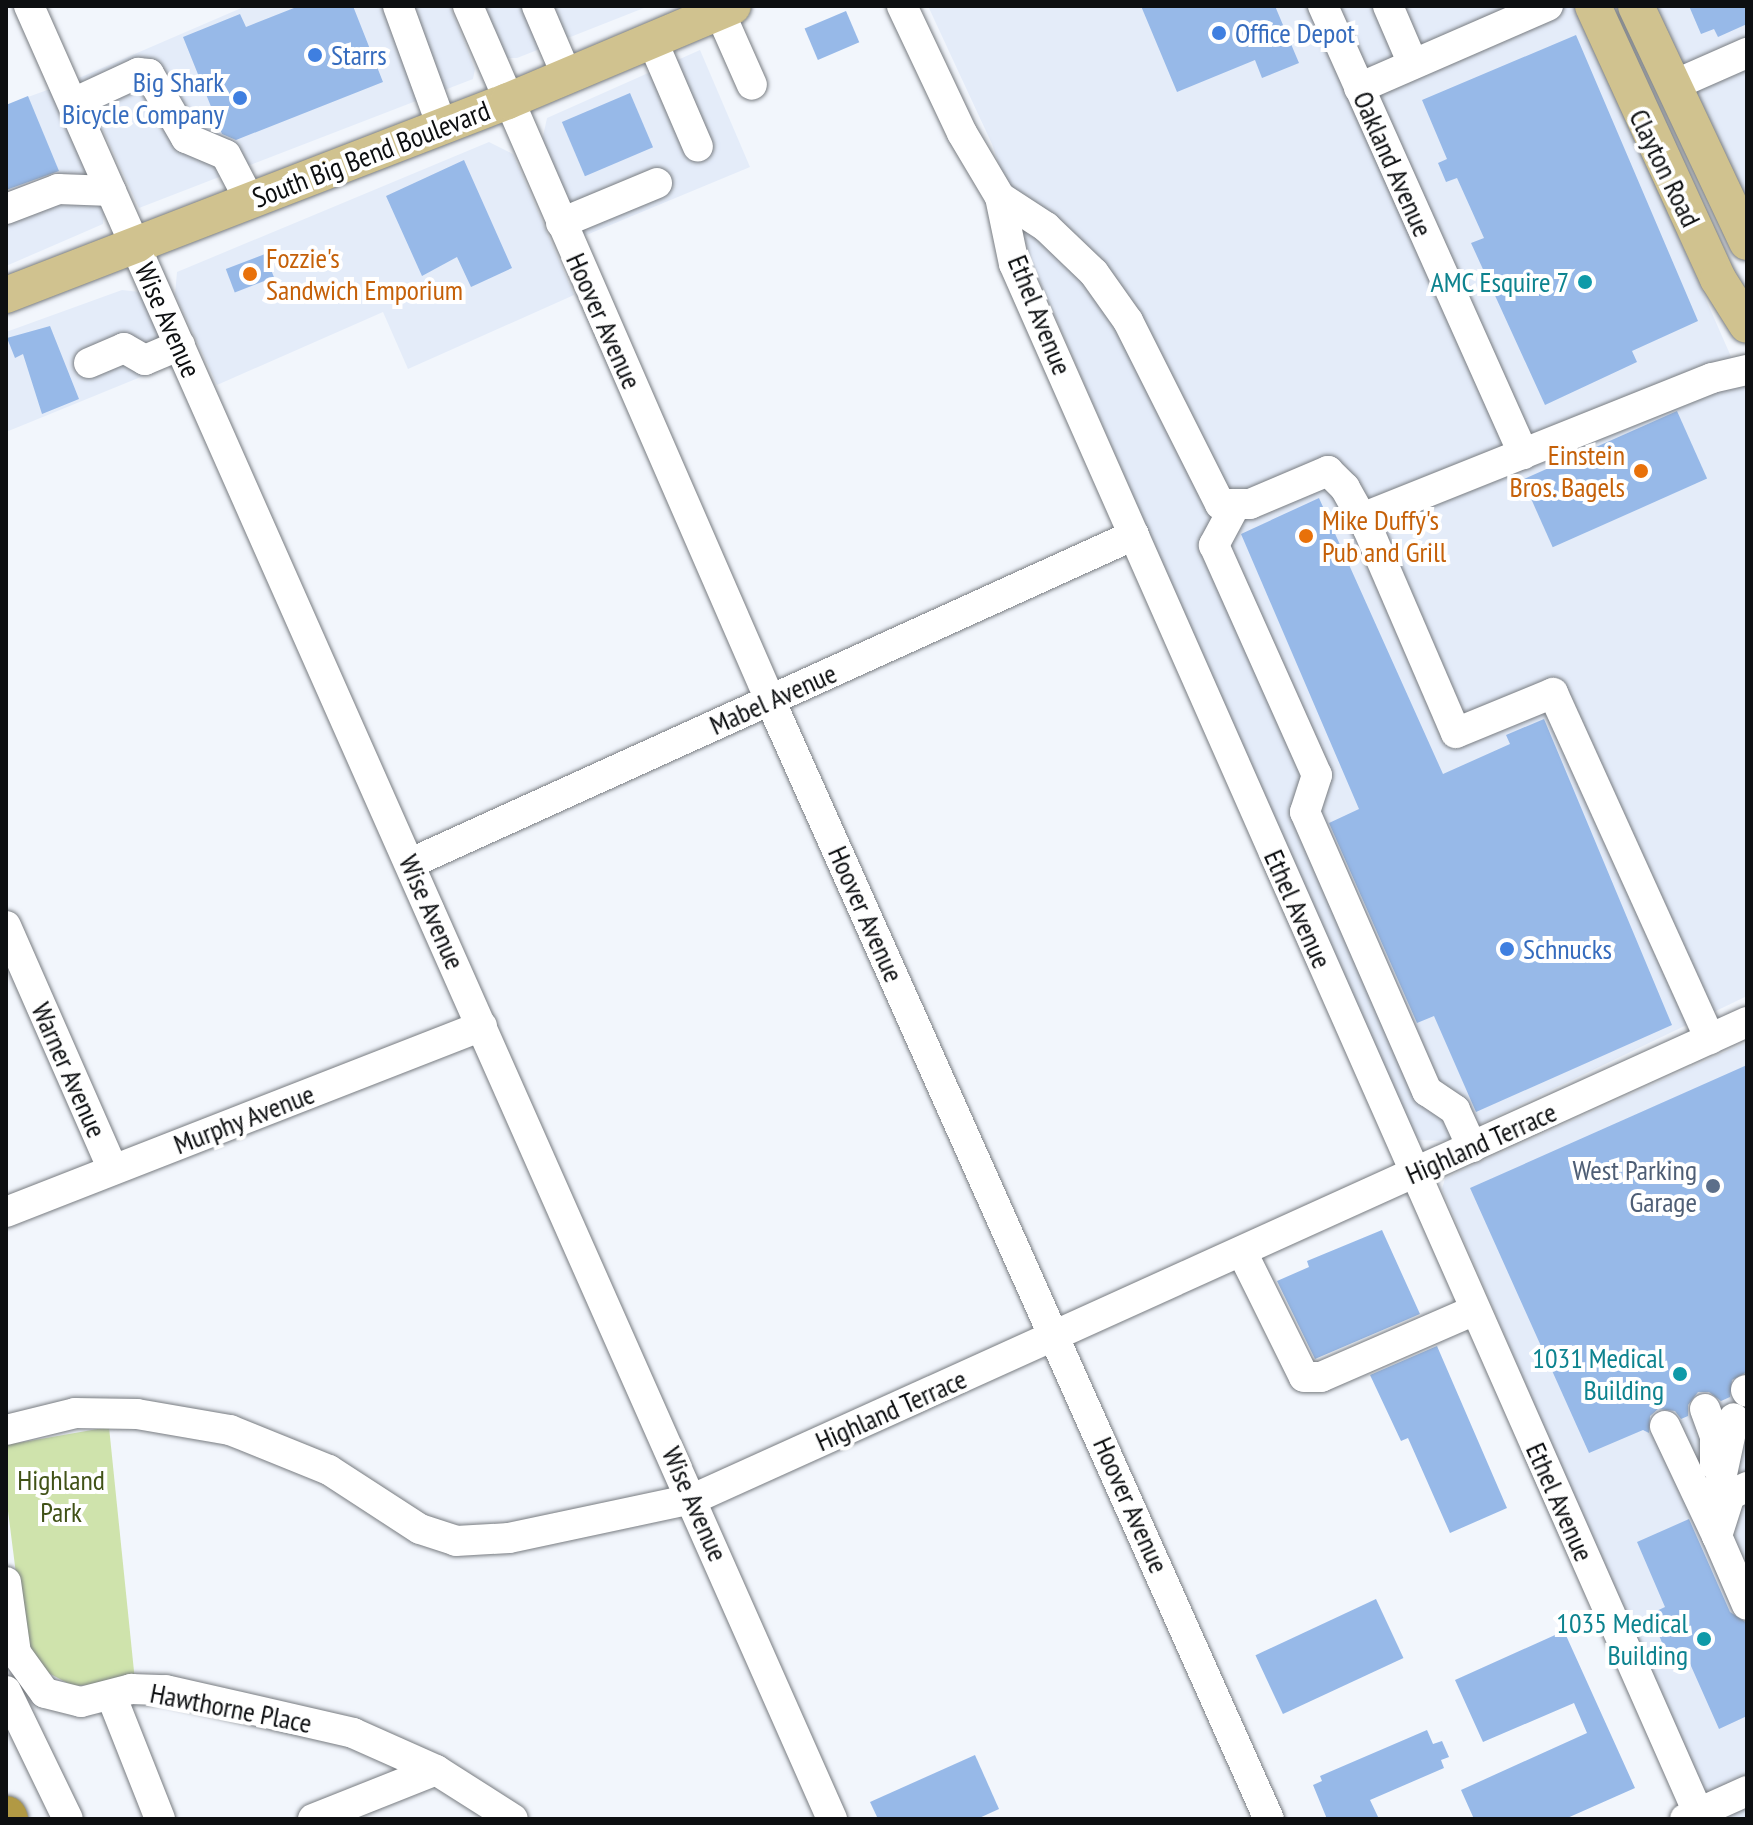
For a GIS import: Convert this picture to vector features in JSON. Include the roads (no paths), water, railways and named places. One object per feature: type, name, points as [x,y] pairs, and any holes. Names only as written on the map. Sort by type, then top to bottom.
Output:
[{"type":"main road","name":"Clayton Road","points":[[1593,6],[1718,279],[1747,325]]},
{"type":"main road","name":"Clayton Road","points":[[1636,6],[1747,242]]},
{"type":"main road","name":"South Big Bend Boulevard","points":[[6,295],[508,101],[723,8]]},
{"type":"street","name":"Wise Avenue","points":[[29,6],[693,1499],[832,1819]]},
{"type":"street","points":[[398,6],[442,126]]},
{"type":"street","name":"Hoover Avenue","points":[[468,6],[770,700],[1269,1819]]},
{"type":"street","points":[[537,6],[567,76]]},
{"type":"street","name":"Ethel Avenue","points":[[902,6],[962,133],[1000,197],[1014,264],[1475,1310],[1691,1816]]},
{"type":"street","name":"Oakland Avenue","points":[[1323,6],[1523,454]]},
{"type":"street","points":[[1388,6],[1413,64]]},
{"type":"street","points":[[1359,88],[1548,6]]},
{"type":"street","points":[[723,8],[752,85]]},
{"type":"street","points":[[652,40],[698,147]]},
{"type":"street","points":[[1674,85],[1747,53]]},
{"type":"street","points":[[73,103],[138,73],[149,74],[186,138],[226,155],[250,201]]},
{"type":"street","points":[[561,223],[657,183]]},
{"type":"street","points":[[6,209],[58,189],[111,191]]},
{"type":"street","points":[[1000,197],[1046,227],[1094,273],[1128,321],[1220,504],[1250,504],[1328,471],[1345,488],[1362,518],[1456,733],[1553,693],[1710,1039]]},
{"type":"street","points":[[89,363],[124,348],[145,360],[180,345]]},
{"type":"street","points":[[1362,518],[1712,378],[1747,370]]},
{"type":"street","points":[[1236,504],[1214,545],[1317,775],[1305,812],[1427,1091],[1455,1110],[1472,1147]]},
{"type":"street","name":"Mabel Avenue","points":[[411,863],[1134,535]]},
{"type":"street","name":"Warner Avenue","points":[[6,926],[113,1170]]},
{"type":"street","name":"Highland Terrace","points":[[6,1430],[75,1413],[137,1414],[230,1430],[329,1470],[420,1529],[456,1541],[509,1538],[693,1499],[1243,1254],[1747,1022]]},
{"type":"street","name":"Murphy Avenue","points":[[6,1212],[482,1026]]},
{"type":"street","points":[[1243,1254],[1304,1377],[1321,1377],[1475,1310]]},
{"type":"street","points":[[1717,1536],[1733,1487],[1734,1406]]},
{"type":"street","points":[[1665,1426],[1747,1605]]},
{"type":"street","name":"Hawthorne Place","points":[[6,1582],[16,1653],[36,1685],[66,1700],[111,1695],[131,1689],[183,1692],[353,1733],[436,1770],[513,1819]]},
{"type":"street","points":[[6,1691],[68,1819]]},
{"type":"street","points":[[111,1695],[160,1819]]},
{"type":"street","points":[[313,1819],[436,1770]]},
{"type":"street","points":[[1691,1816],[1747,1791]]},
{"type":"place","name":"Office Depot","points":[[1219,33]]},
{"type":"place","name":"Starrs","points":[[315,55]]},
{"type":"place","name":"Big Shark Bicycle Company","points":[[240,98]]},
{"type":"place","name":"Fozzie's Sandwich Emporium","points":[[250,274]]},
{"type":"place","name":"AMC Esquire 7","points":[[1585,282]]},
{"type":"place","name":"Einstein Bros. Bagels","points":[[1641,471]]},
{"type":"place","name":"Mike Duffy's Pub and Grill","points":[[1306,536]]},
{"type":"place","name":"Schnucks","points":[[1507,949]]},
{"type":"place","name":"West Parking Garage","points":[[1713,1186]]},
{"type":"place","name":"1031 Medical Building","points":[[1680,1374]]},
{"type":"place","name":"1035 Medical Building","points":[[1704,1639]]},
{"type":"park label","name":"Highland Park","points":[[61,1496]]}]
